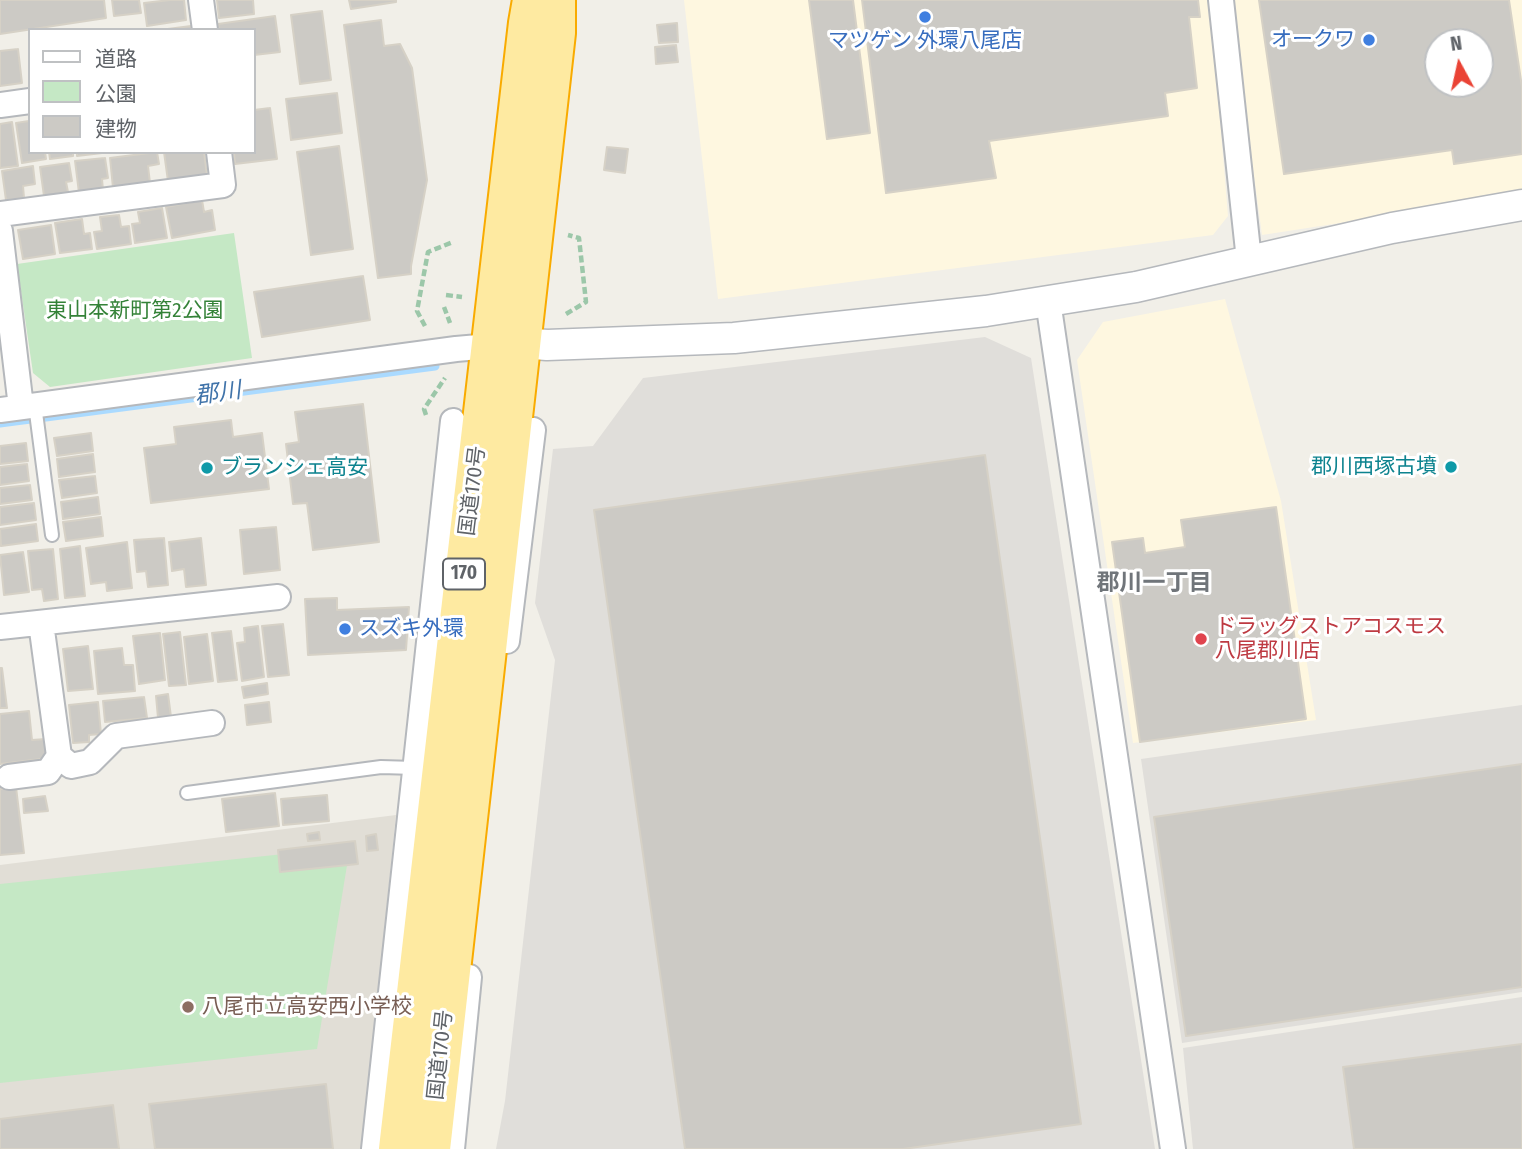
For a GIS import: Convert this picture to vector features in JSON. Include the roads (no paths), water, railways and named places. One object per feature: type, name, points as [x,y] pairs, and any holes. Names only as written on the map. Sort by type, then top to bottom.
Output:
[{"type":"highway","name":"国道170号","points":[[506,345],[528,23],[532,0]]},
{"type":"highway","name":"国道170号","points":[[398,1149],[455,773],[506,345],[556,33],[556,0]]},
{"type":"highway","name":"国道170号","points":[[431,1149],[455,773]]},
{"type":"street","points":[[201,0],[205,28]]},
{"type":"street","points":[[1221,0],[1249,260]]},
{"type":"street","points":[[0,105],[28,101]]},
{"type":"street","points":[[0,214],[223,185],[219,154]]},
{"type":"street","points":[[0,231],[23,407],[456,349],[734,338],[985,311],[1136,286],[1392,228],[1522,205]]},
{"type":"street","points":[[1048,301],[1173,1149]]},
{"type":"street","points":[[452,1149],[455,773],[453,421]]},
{"type":"street","points":[[374,1149],[533,430]]},
{"type":"street","points":[[0,627],[278,597]]},
{"type":"street","points":[[9,777],[48,772],[59,756],[41,623]]},
{"type":"street","points":[[59,756],[71,766],[90,762],[116,736],[212,723]]},
{"type":"lane","points":[[23,407],[40,444],[52,535]]},
{"type":"lane","points":[[187,793],[381,767],[455,773]]},
{"type":"waterway","name":"郡川","points":[[0,423],[435,366]]},
{"type":"place","name":"マツゲン 外環八尾店","points":[[925,17]]},
{"type":"place","name":"オークワ","points":[[1369,40]]},
{"type":"place","name":"郡川西塚古墳","points":[[1451,467]]},
{"type":"place","name":"ブランシェ高安","points":[[207,468]]},
{"type":"place","name":"スズキ外環","points":[[345,629]]},
{"type":"place","name":"ドラッグストアコスモス 八尾郡川店","points":[[1201,639]]},
{"type":"place","name":"八尾市立高安西小学校","points":[[188,1007]]},
{"type":"district","name":"郡川一丁目","points":[[1154,584]]},
{"type":"park label","name":"東山本新町第2公園","points":[[135,311]]}]
